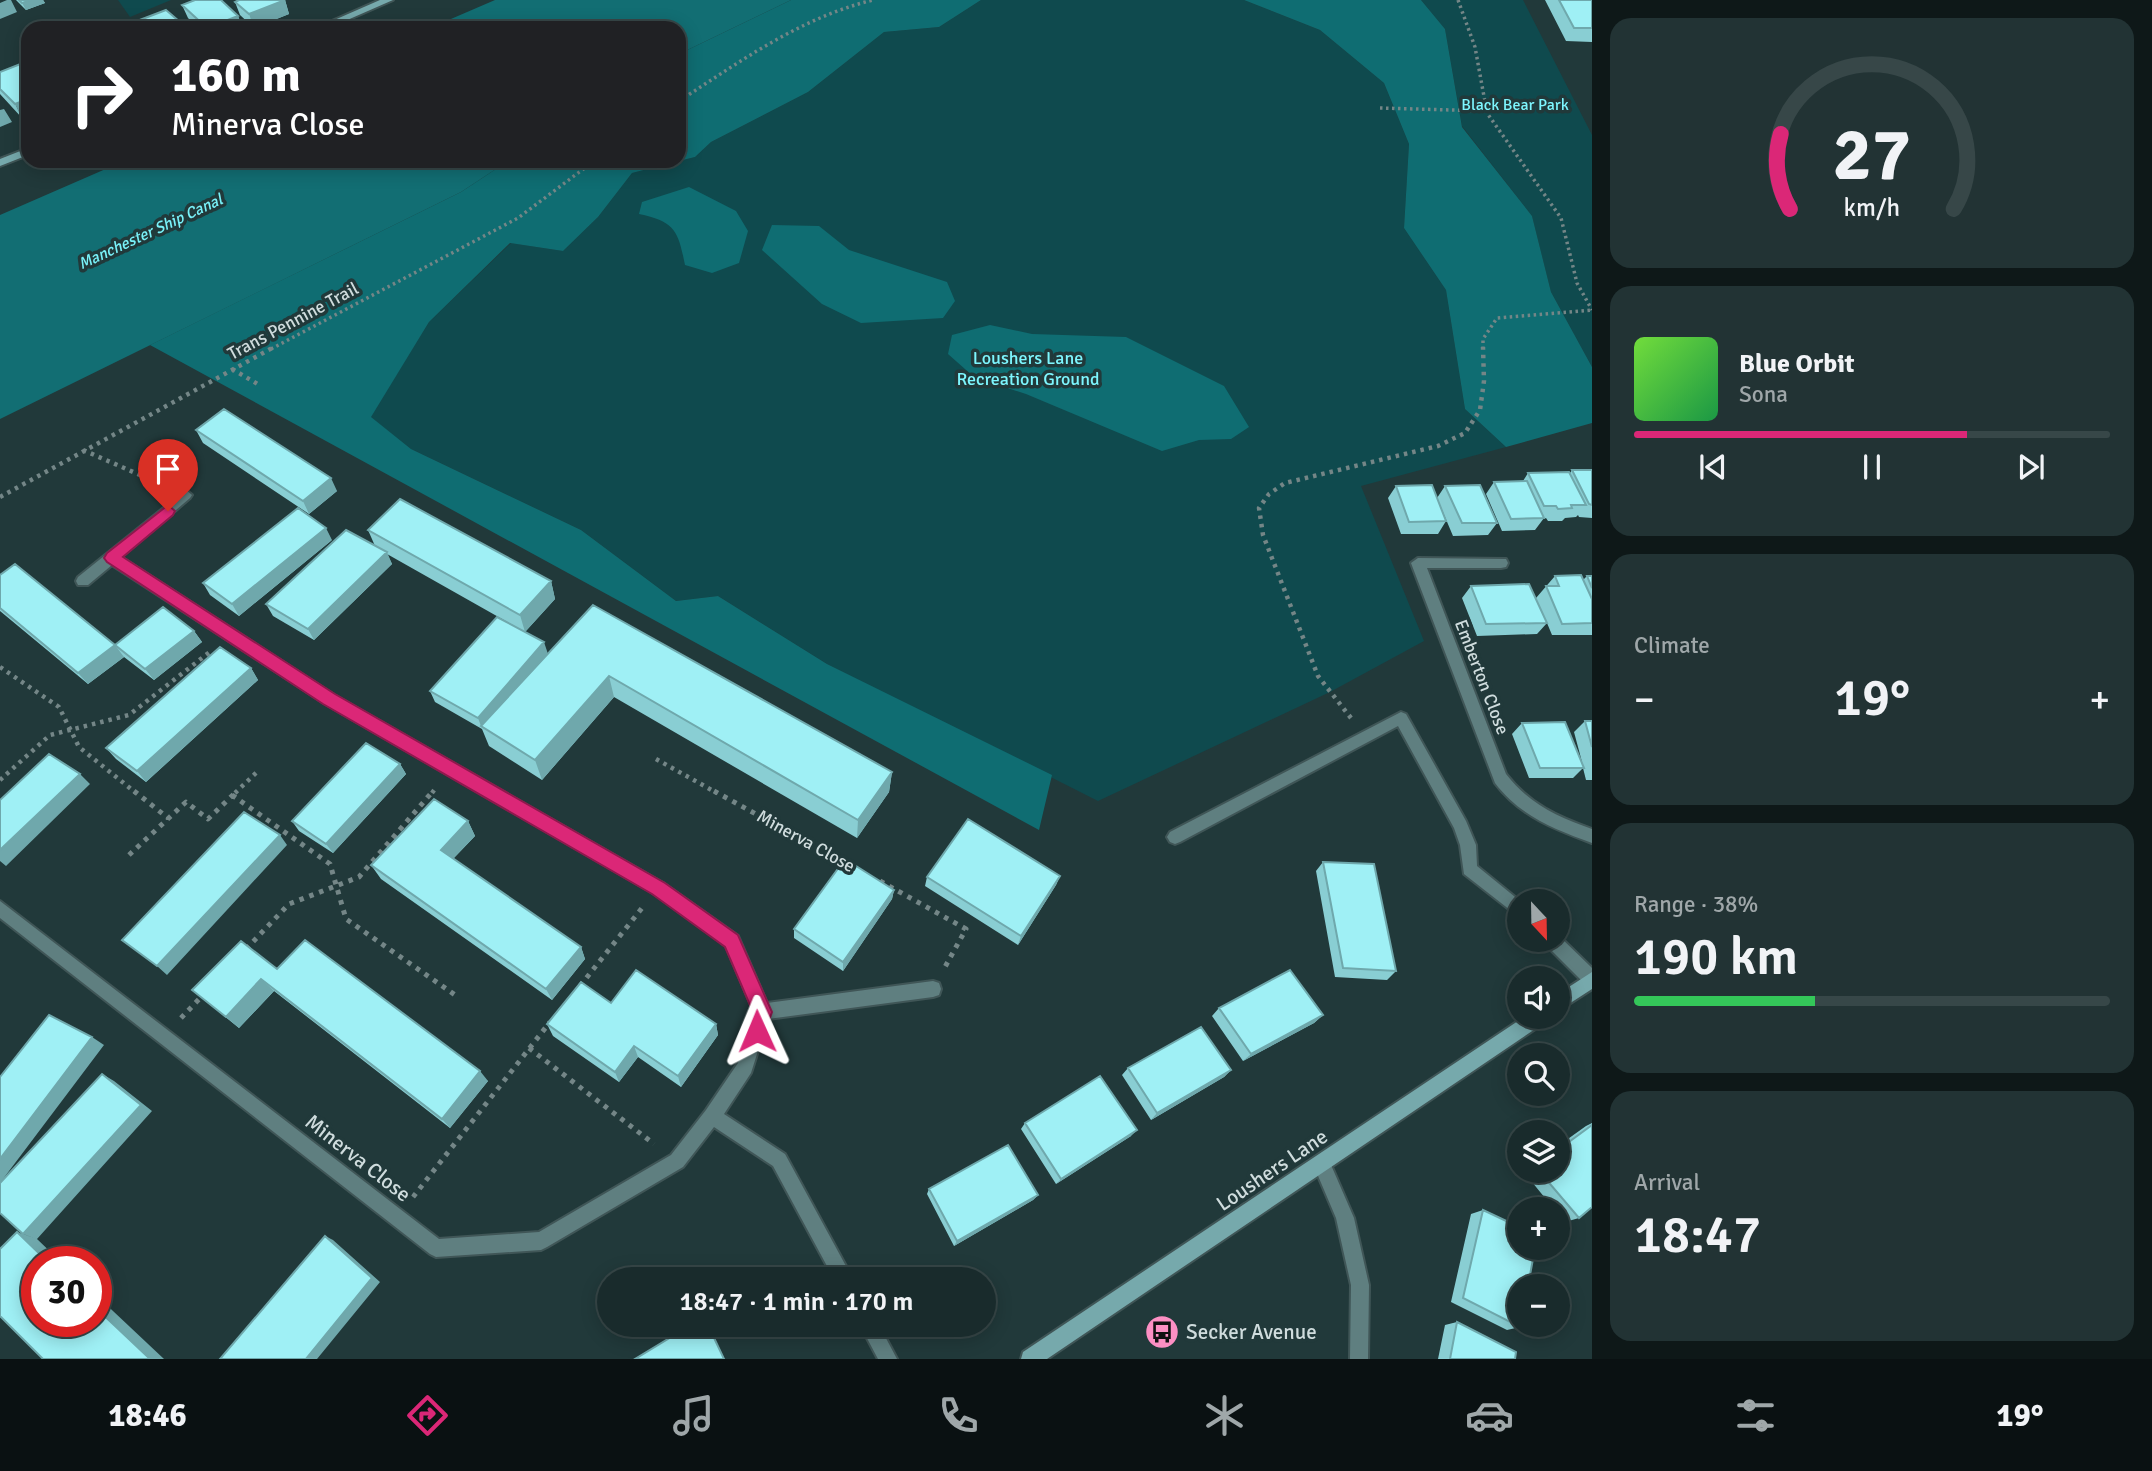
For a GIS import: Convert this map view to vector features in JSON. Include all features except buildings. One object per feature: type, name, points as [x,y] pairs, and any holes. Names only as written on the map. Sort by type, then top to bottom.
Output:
[{"type":"street","points":[[338,21],[388,0]]},
{"type":"street","points":[[0,163],[21,155]]},
{"type":"street","points":[[83,581],[186,495]]},
{"type":"street","points":[[112,558],[329,699],[658,888],[732,941],[762,1012],[933,989]]},
{"type":"street","name":"Emberton Close","points":[[1501,563],[1418,563],[1500,778],[1508,791],[1531,812],[1592,836]]},
{"type":"street","points":[[1175,837],[1401,718],[1461,826],[1468,845],[1469,869],[1507,900]]},
{"type":"street","name":"Minerva Close","points":[[0,908],[436,1248],[541,1241],[677,1161],[745,1067],[762,1012]]},
{"type":"street","points":[[1564,952],[1592,979],[1570,995]]},
{"type":"street","name":"Loushers Lane","points":[[1030,1359],[1520,1029]]},
{"type":"street","points":[[712,1116],[779,1160],[837,1267]]},
{"type":"street","points":[[1322,1164],[1345,1218],[1360,1285],[1359,1359]]},
{"type":"street","points":[[876,1337],[888,1359]]},
{"type":"path","points":[[686,97],[760,50],[815,20],[842,7],[873,0]]},
{"type":"path","points":[[1366,736],[1318,676],[1263,535],[1259,508],[1269,494],[1285,483],[1425,450],[1465,432],[1480,410],[1484,381],[1483,339],[1497,318],[1592,310],[1577,283],[1561,218],[1487,111],[1475,47],[1458,0]]},
{"type":"path","points":[[1380,107],[1487,111]]},
{"type":"path","name":"Trans Pennine Trail","points":[[0,497],[232,369],[517,218],[585,168]]},
{"type":"path","points":[[232,369],[261,386]]},
{"type":"path","points":[[83,450],[186,495]]},
{"type":"path","points":[[0,780],[50,735],[129,715],[231,635]]},
{"type":"path","points":[[0,667],[59,707],[79,747],[168,818]]},
{"type":"path","name":"Minerva Close","points":[[656,759],[849,864]]},
{"type":"path","points":[[241,954],[289,904],[359,877],[452,769]]},
{"type":"path","points":[[129,855],[186,802],[208,819],[257,772]]},
{"type":"path","points":[[232,795],[330,864],[346,919],[458,997]]},
{"type":"path","name":"Minerva Close","points":[[872,877],[966,929],[933,989]]},
{"type":"path","points":[[572,995],[658,888]]},
{"type":"path","points":[[164,1035],[212,985]]},
{"type":"path","points":[[397,1217],[555,1016]]},
{"type":"path","points":[[529,1048],[677,1161]]},
{"type":"green space","points":[[118,0],[171,0],[130,17]]},
{"type":"green space","points":[[791,0],[981,0],[939,27],[884,32],[808,92],[711,142],[695,157],[686,159],[686,51]]},
{"type":"green space","name":"Loushers Lane Recreation Ground","points":[[981,0],[1244,0],[1320,30],[1384,83],[1409,144],[1404,228],[1446,290],[1465,409],[1506,447],[1361,486],[1424,641],[1330,692],[1098,801],[827,664],[718,596],[676,601],[581,530],[411,449],[370,417],[429,322],[511,243],[563,251],[598,217],[632,173],[652,168],[686,168],[686,159],[695,157],[711,142],[808,92],[884,32],[939,27]]},
{"type":"green space","points":[[1244,0],[1421,0],[1445,29],[1462,127],[1532,216],[1551,292],[1592,367],[1592,423],[1506,447],[1465,409],[1446,290],[1404,228],[1409,144],[1384,83],[1320,30]]},
{"type":"green space","name":"Black Bear Park","points":[[1421,0],[1523,0],[1592,135],[1592,367],[1551,292],[1532,216],[1462,126],[1445,29]]},
{"type":"green space","points":[[497,168],[652,168],[632,173],[598,217],[563,251],[510,243],[429,322],[371,417],[411,449],[581,530],[676,601],[718,596],[827,664],[1052,775],[1039,830],[150,345],[461,192]]},
{"type":"green space","points":[[689,187],[736,211],[748,231],[739,263],[712,273],[685,265],[673,230],[661,221],[639,214],[642,202]]},
{"type":"green space","points":[[772,225],[819,226],[849,250],[947,282],[955,301],[943,318],[861,323],[822,304],[762,250]]},
{"type":"green space","points":[[990,325],[1032,334],[1126,337],[1224,386],[1249,427],[1231,439],[1199,440],[1162,451],[1026,394],[974,377],[948,354],[952,335]]},
{"type":"water","points":[[495,0],[791,0],[686,51],[686,21],[446,21]]},
{"type":"water","name":"Manchester Ship Canal","points":[[108,168],[497,168],[461,192],[0,419],[0,215]]},
{"type":"place","name":"Secker Avenue","points":[[1162,1332]]},
{"type":"route","points":[[168,511],[112,558],[329,699],[658,888],[732,941],[762,1012],[757,1031]]}]
